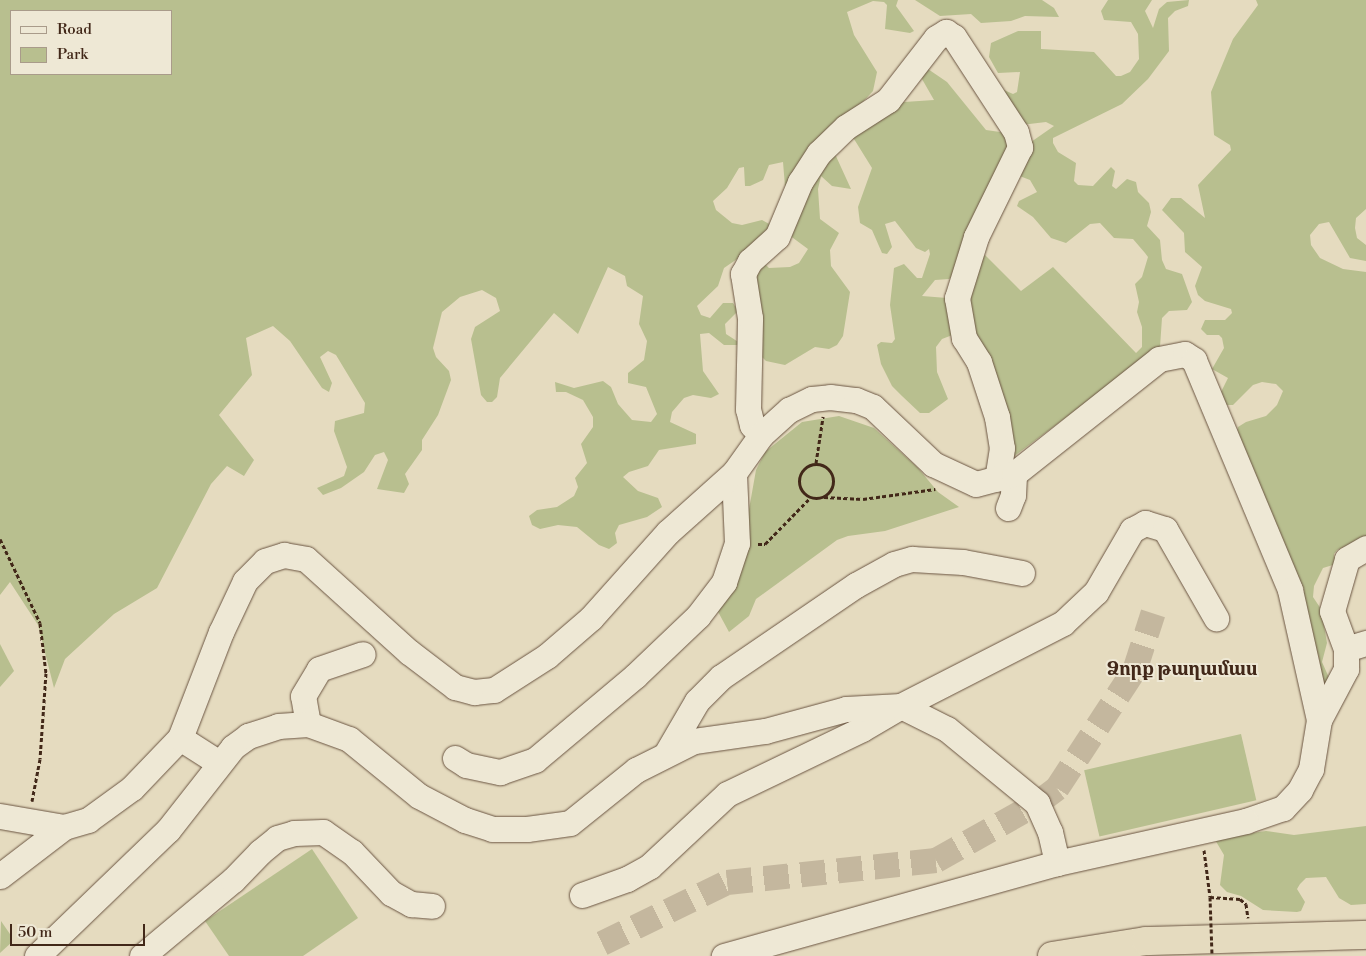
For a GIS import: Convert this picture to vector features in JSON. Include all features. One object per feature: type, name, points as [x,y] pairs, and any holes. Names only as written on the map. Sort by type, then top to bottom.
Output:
[{"type":"highway","points":[[1052,956],[1146,940],[1366,935]]},
{"type":"street","points":[[760,436],[752,425],[748,409],[750,318],[743,274],[750,261],[777,237],[800,182],[819,153],[846,127],[888,100],[936,38],[946,32],[954,37],[1016,132],[1020,147],[976,237],[957,298],[964,338],[979,362],[998,417],[1005,476],[1013,496],[1008,508]]},
{"type":"street","points":[[0,876],[64,827],[88,820],[132,788],[180,738],[221,632],[245,582],[265,561],[284,555],[306,559],[409,652],[455,686],[474,692],[494,690],[547,656],[591,618],[668,532],[734,473],[760,436],[789,410],[812,399],[830,397],[873,407],[933,464],[976,484],[1005,476],[1159,359],[1184,354],[1194,360],[1290,590],[1319,720]]},
{"type":"street","points":[[455,758],[466,765],[500,772],[534,760],[556,744],[698,616],[724,582],[738,543],[734,473]]},
{"type":"street","points":[[582,895],[627,880],[650,866],[727,794],[862,729],[901,706],[1063,623],[1096,592],[1132,530],[1145,523],[1165,529],[1216,618]]},
{"type":"street","points":[[724,956],[1057,863],[1246,820],[1283,808],[1300,790],[1311,769],[1319,720],[1356,646],[1332,611],[1347,559],[1366,548]]},
{"type":"street","points":[[666,754],[697,701],[721,677],[856,585],[894,564],[912,560],[963,562],[1022,573]]},
{"type":"street","points":[[308,724],[303,696],[319,669],[363,654]]},
{"type":"street","points":[[37,956],[168,830],[219,763],[248,736],[278,726],[308,724],[349,739],[419,796],[465,820],[492,829],[549,828],[570,823],[590,810],[614,786],[666,754],[694,741],[765,731],[846,709],[901,706],[947,729],[1037,803],[1050,832],[1057,863]]},
{"type":"street","points":[[180,738],[219,763]]},
{"type":"street","points":[[0,816],[64,827]]},
{"type":"street","points":[[142,956],[234,880],[277,838],[294,832],[323,832],[352,852],[391,893],[411,904],[432,906]]},
{"type":"path","points":[[816,463],[819,436],[830,397]]},
{"type":"path","points":[[810,498],[804,493],[799,480],[806,468],[816,463],[826,467],[834,478],[830,492],[824,497]]},
{"type":"path","points":[[738,543],[765,544],[810,498],[862,499],[938,489]]},
{"type":"path","points":[[0,539],[40,623],[46,673],[40,759],[29,821]]},
{"type":"path","points":[[1202,830],[1210,897],[1212,954]]},
{"type":"green space","points":[[0,0],[898,0],[896,6],[914,31],[910,33],[885,29],[887,5],[884,2],[873,1],[847,12],[854,35],[877,72],[873,91],[860,105],[934,100],[922,79],[925,67],[947,82],[986,130],[1007,133],[1031,142],[1054,126],[1046,122],[1021,125],[1004,90],[1013,94],[1017,92],[1020,72],[998,73],[989,57],[991,43],[1018,31],[1041,31],[1041,49],[1094,52],[1116,76],[1121,76],[1130,72],[1139,59],[1138,34],[1131,22],[1104,20],[1101,11],[1108,0],[1152,0],[1145,11],[1153,28],[1159,9],[1167,2],[1189,0],[1188,6],[1175,11],[1168,18],[1169,51],[1148,79],[1122,104],[1053,138],[1053,143],[1058,152],[1076,163],[1074,181],[1078,185],[1093,186],[1111,167],[1115,171],[1112,186],[1116,189],[1127,179],[1136,182],[1138,192],[1149,203],[1151,212],[1147,226],[1160,240],[1162,260],[1166,269],[1182,274],[1192,302],[1187,310],[1169,311],[1162,318],[1160,347],[1009,460],[955,334],[942,339],[936,347],[937,372],[948,399],[929,413],[920,413],[892,386],[881,364],[877,345],[881,342],[892,343],[895,339],[890,305],[894,268],[904,264],[917,278],[922,278],[930,254],[929,249],[925,252],[916,248],[895,221],[885,224],[892,247],[887,254],[882,253],[872,230],[860,223],[858,207],[872,168],[854,139],[849,138],[835,154],[851,189],[832,186],[821,176],[818,189],[820,219],[839,233],[830,250],[831,266],[850,292],[843,336],[837,345],[829,349],[815,347],[785,365],[766,361],[759,354],[745,282],[763,262],[769,268],[790,267],[799,263],[808,249],[789,235],[783,162],[769,165],[763,180],[750,186],[745,186],[744,167],[739,168],[727,188],[713,201],[716,210],[732,223],[742,225],[762,220],[771,225],[740,257],[724,268],[718,286],[697,306],[701,315],[710,318],[723,303],[733,303],[738,311],[725,324],[726,334],[743,345],[724,345],[709,333],[700,334],[703,371],[719,394],[711,398],[693,395],[684,398],[672,412],[670,422],[696,434],[696,444],[659,450],[648,466],[629,472],[623,477],[638,491],[658,498],[662,507],[647,517],[619,525],[615,533],[617,543],[609,549],[599,545],[577,527],[558,525],[540,529],[532,525],[529,516],[537,510],[557,507],[574,496],[578,487],[575,478],[587,463],[581,444],[593,427],[593,417],[583,400],[566,392],[556,392],[555,382],[574,388],[603,381],[611,387],[618,404],[632,420],[651,422],[657,414],[646,387],[628,383],[628,373],[644,360],[647,341],[639,324],[643,296],[627,286],[625,276],[608,267],[578,334],[554,313],[500,378],[497,397],[492,402],[487,402],[481,395],[471,339],[475,327],[500,311],[496,298],[482,290],[460,297],[442,312],[433,348],[436,357],[449,371],[451,380],[438,415],[422,440],[422,450],[405,474],[409,484],[404,493],[377,489],[388,460],[384,452],[375,455],[364,472],[341,488],[323,495],[317,488],[344,476],[347,467],[334,431],[335,421],[364,413],[365,403],[336,355],[328,351],[320,357],[332,383],[329,392],[322,388],[290,341],[273,326],[246,338],[252,375],[219,415],[254,460],[244,476],[227,466],[211,484],[157,588],[114,614],[65,659],[54,688],[38,625],[10,582],[0,595]],"holes":[[[1017,175],[1030,180],[1037,192],[1019,201],[1017,206],[1033,217],[1051,238],[1066,243],[1090,224],[1100,223],[1114,238],[1133,239],[1148,257],[1142,277],[1135,284],[1139,302],[1137,312],[1142,327],[1142,347],[1136,353],[1053,267],[1021,291],[985,255],[947,298],[922,296],[935,280],[949,279],[956,273]]]},
{"type":"green space","points":[[915,0],[1042,0],[1054,8],[1059,17],[1025,16],[1011,21],[981,23],[971,14],[940,16]]},
{"type":"green space","points":[[1256,0],[1366,0],[1366,209],[1356,218],[1355,228],[1357,238],[1366,245],[1366,261],[1350,258],[1329,222],[1319,224],[1310,235],[1311,245],[1320,258],[1343,269],[1366,272],[1366,545],[1350,544],[1337,550],[1334,554],[1336,564],[1323,568],[1314,586],[1313,597],[1321,609],[1327,643],[1322,662],[1330,680],[1325,690],[1318,654],[1305,650],[1237,431],[1238,427],[1246,422],[1266,416],[1277,405],[1283,391],[1276,384],[1262,382],[1253,385],[1233,405],[1224,405],[1219,396],[1228,378],[1212,369],[1224,348],[1222,338],[1219,335],[1207,335],[1201,329],[1205,320],[1225,320],[1232,313],[1231,309],[1205,301],[1198,295],[1195,286],[1202,267],[1185,252],[1184,233],[1162,210],[1171,198],[1181,198],[1205,218],[1198,185],[1231,150],[1230,145],[1214,135],[1211,92],[1233,39],[1258,5]]},
{"type":"green space","points":[[839,416],[874,428],[918,468],[938,492],[959,507],[885,531],[848,536],[837,540],[756,599],[749,616],[729,632],[716,608],[735,588],[756,470],[765,452],[802,422]]},
{"type":"green space","points":[[0,644],[14,671],[0,687]]},
{"type":"green space","points":[[1241,734],[1256,800],[1099,836],[1084,770]]},
{"type":"green space","points":[[1366,826],[1366,904],[1351,905],[1339,898],[1326,877],[1306,878],[1300,884],[1297,889],[1305,902],[1301,911],[1297,912],[1263,910],[1241,896],[1227,892],[1220,885],[1224,855],[1214,838],[1266,831],[1294,835]]},
{"type":"green space","points":[[312,849],[358,918],[303,956],[229,956],[205,921]]},
{"type":"green space","points":[[1,921],[12,937],[12,942],[0,953]]},
{"type":"tunnel","points":[[602,943],[727,882],[936,860],[1037,803],[1057,788],[1135,669],[1153,613]]},
{"type":"district","name":"Ձորք թաղամաս","points":[[1182,670]]}]
